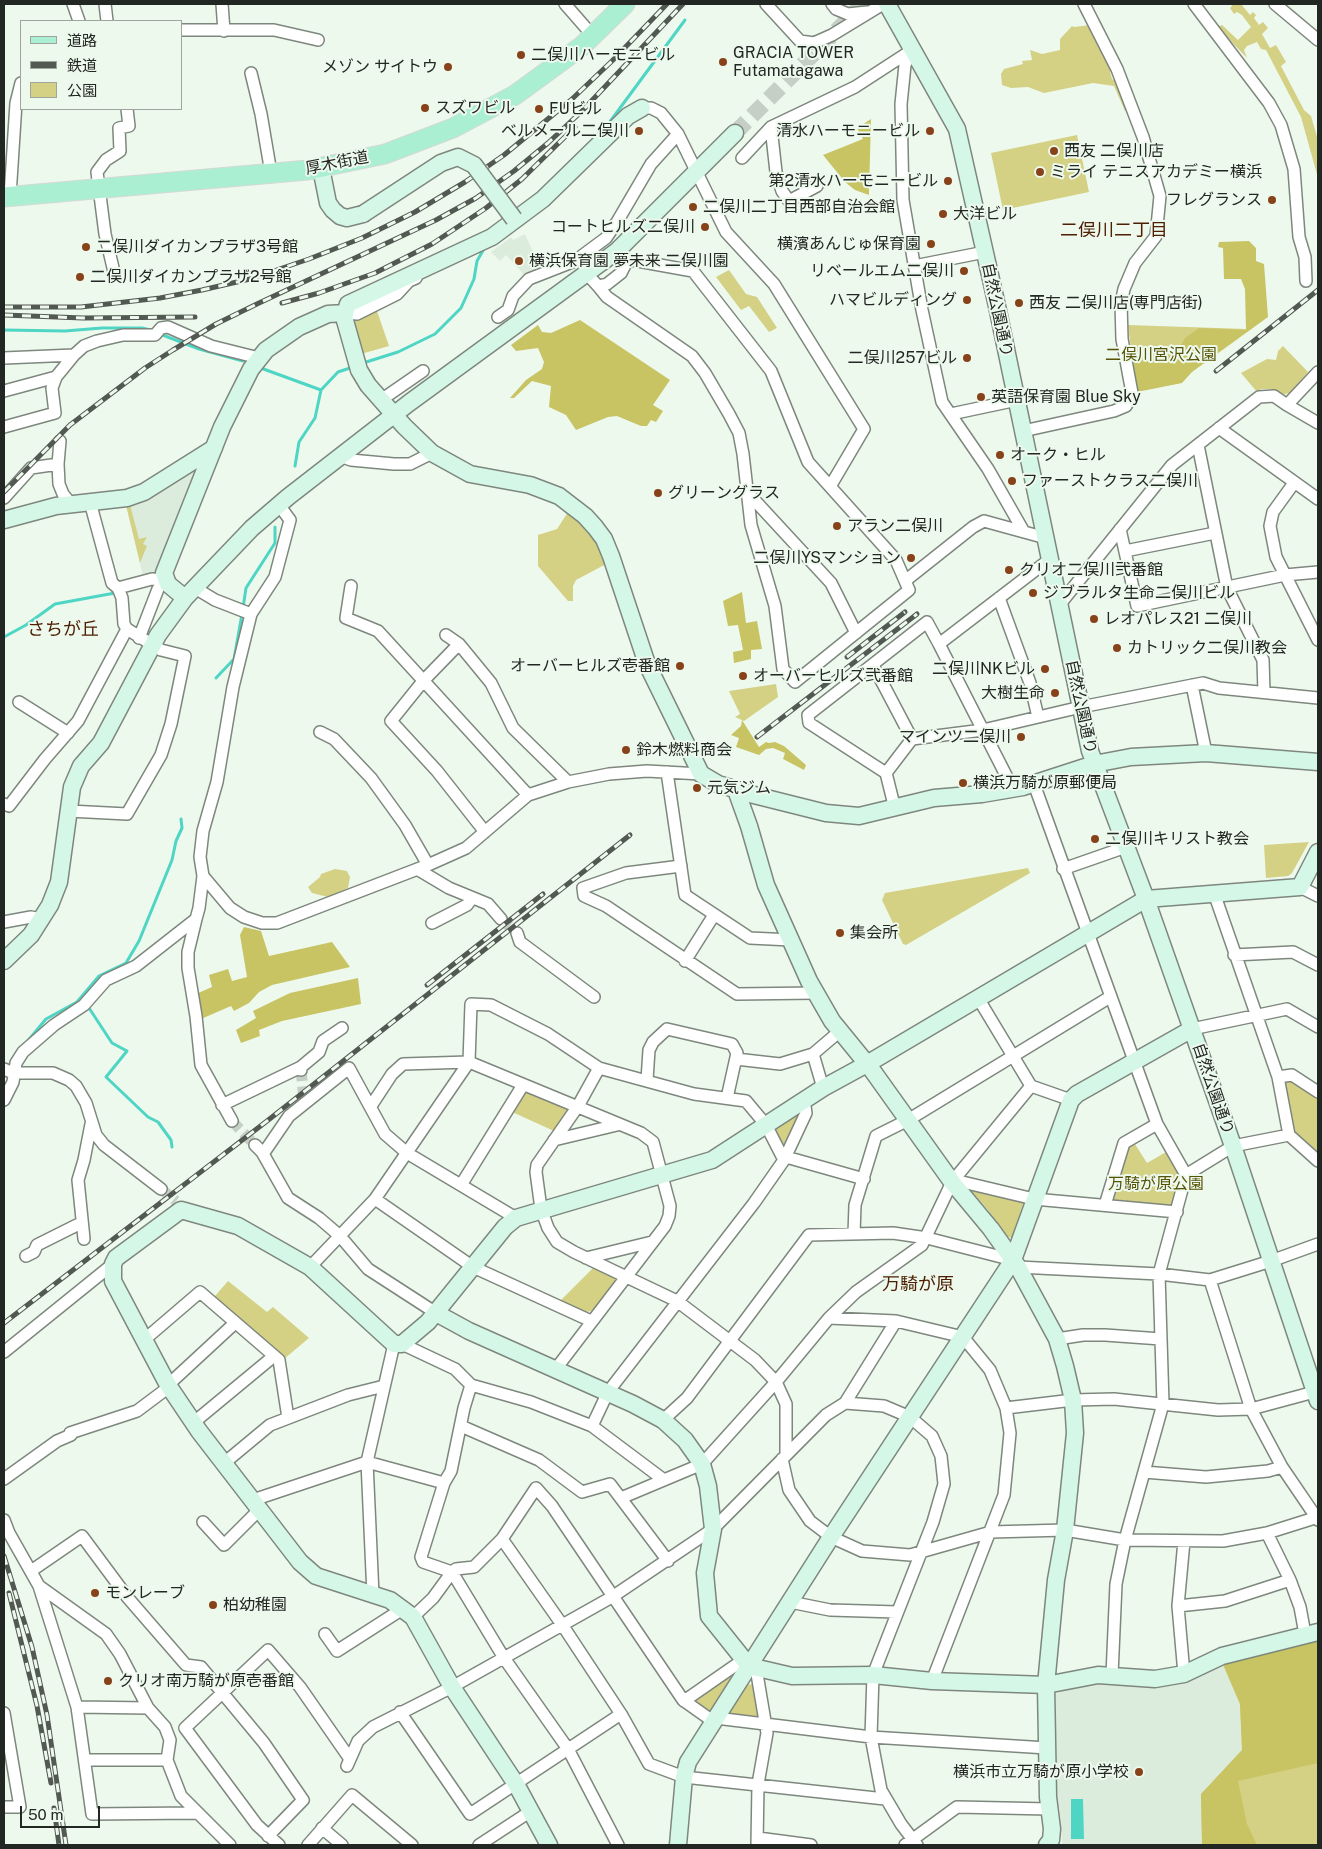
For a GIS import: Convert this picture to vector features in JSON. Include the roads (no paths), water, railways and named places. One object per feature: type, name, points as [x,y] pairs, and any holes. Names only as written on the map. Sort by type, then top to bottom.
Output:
[{"type":"main road","name":"厚木街道","points":[[7,196],[321,168],[385,154],[427,139],[481,115],[547,74],[593,36],[625,4]]},
{"type":"street","points":[[73,4],[79,20]]},
{"type":"street","points":[[105,4],[107,20]]},
{"type":"street","points":[[222,4],[224,31]]},
{"type":"street","points":[[565,4],[593,36]]},
{"type":"street","points":[[766,4],[800,41],[814,43],[832,35],[885,4]]},
{"type":"street","points":[[832,4],[836,9],[848,14],[871,12]]},
{"type":"street","name":"自然公園通り","points":[[885,4],[957,129],[1094,764],[1146,899],[1192,1029],[1317,1395]]},
{"type":"street","points":[[1023,431],[1114,411],[1126,406],[1132,393],[1121,326],[1121,303],[1135,263],[1156,236],[1160,196],[1143,137],[1117,69],[1084,4]]},
{"type":"street","points":[[1194,4],[1269,104],[1281,125],[1294,169],[1299,237],[1305,257],[1306,281]]},
{"type":"street","points":[[1275,4],[1318,40]]},
{"type":"street","points":[[182,30],[274,30],[318,40]]},
{"type":"street","points":[[742,158],[771,126],[855,87],[912,50]]},
{"type":"street","points":[[912,50],[905,65],[901,104],[900,156],[905,221],[942,402],[988,469],[1024,532]]},
{"type":"street","points":[[252,73],[262,114],[271,173]]},
{"type":"street","points":[[7,196],[16,104],[20,87]]},
{"type":"street","points":[[701,774],[647,664],[604,539],[585,516],[559,496],[542,489],[470,474],[432,453],[380,400],[357,363],[344,313],[348,304],[492,236],[543,199],[628,116],[642,108],[651,108],[661,113],[678,134],[726,232],[774,284],[864,429],[831,485]]},
{"type":"street","points":[[114,272],[98,187],[97,172],[106,160],[120,151],[119,128],[129,126],[127,110]]},
{"type":"street","points":[[771,126],[776,172],[782,191],[789,201],[817,186]]},
{"type":"street","points":[[146,642],[252,528],[393,415],[617,251],[735,133]]},
{"type":"street","points":[[498,317],[508,310],[513,296],[529,279],[575,261],[606,238],[651,164],[678,134]]},
{"type":"street","points":[[321,168],[328,203],[340,216],[347,218],[363,214],[441,163],[458,157],[474,165],[514,219]]},
{"type":"street","points":[[606,238],[617,251]]},
{"type":"street","points":[[4,961],[31,935],[50,905],[59,882],[72,787],[82,766],[101,743],[146,642],[164,574],[214,448],[256,363],[278,340],[299,327],[328,314],[357,314],[397,294],[409,281],[472,251]]},
{"type":"street","points":[[914,266],[985,252]]},
{"type":"street","points":[[587,274],[607,296],[692,356],[705,373],[739,433],[751,525],[775,606],[783,669],[795,682],[909,590],[896,560],[831,485],[808,462],[771,372],[693,271],[632,260],[626,263],[621,273],[598,286]]},
{"type":"street","points":[[4,427],[55,413],[52,388],[56,377],[74,355],[84,346],[123,334],[158,332],[168,327],[256,363]]},
{"type":"street","points":[[4,358],[74,355]]},
{"type":"street","points":[[380,400],[423,371]]},
{"type":"street","points":[[1287,405],[1318,372]]},
{"type":"street","points":[[4,391],[56,377]]},
{"type":"street","points":[[1060,604],[1172,465],[1260,396],[1274,396],[1318,423]]},
{"type":"street","points":[[951,414],[1017,400]]},
{"type":"street","points":[[1218,428],[1318,499]]},
{"type":"street","points":[[60,441],[59,484],[63,494],[71,504]]},
{"type":"street","points":[[1198,444],[1227,588],[1263,660],[1264,692]]},
{"type":"street","points":[[4,520],[71,504],[127,498],[144,492],[214,448]]},
{"type":"street","points":[[340,456],[351,460],[410,464],[432,453]]},
{"type":"street","points":[[4,498],[31,468],[58,464]]},
{"type":"street","points":[[1294,483],[1270,519],[1276,557],[1318,640]]},
{"type":"street","points":[[747,492],[831,583],[856,633]]},
{"type":"street","points":[[69,811],[127,814],[161,755],[171,724],[185,656],[161,650],[128,630],[124,624],[122,598],[118,588],[112,583],[90,502]]},
{"type":"street","points":[[232,1121],[201,1066],[196,1016],[188,968],[188,952],[200,908],[203,876],[200,857],[204,830],[217,782],[245,611],[275,577],[290,520],[279,505]]},
{"type":"street","points":[[905,581],[973,526],[984,521],[1046,538]]},
{"type":"street","points":[[1120,529],[1137,606],[1285,575],[1318,572]]},
{"type":"street","points":[[1125,551],[1215,533]]},
{"type":"street","points":[[939,644],[1050,559]]},
{"type":"street","points":[[118,588],[152,579],[174,591],[215,600],[245,611]]},
{"type":"street","points":[[351,586],[346,618],[378,631],[528,795]]},
{"type":"street","points":[[1000,598],[1030,683],[1038,717]]},
{"type":"street","points":[[895,809],[886,773],[809,723],[808,715],[927,622],[1013,789]]},
{"type":"street","points":[[4,804],[9,806],[78,721],[128,630]]},
{"type":"street","points":[[446,635],[459,644],[492,682],[513,728],[568,782]]},
{"type":"street","points":[[459,644],[424,680],[391,721],[437,771],[485,832]]},
{"type":"street","points":[[873,665],[912,739]]},
{"type":"street","points":[[886,773],[912,739],[983,730],[1081,707],[1203,683],[1219,688],[1318,698]]},
{"type":"street","points":[[1192,685],[1206,753]]},
{"type":"street","points":[[19,702],[68,732]]},
{"type":"street","points":[[320,732],[334,739],[371,778],[405,825],[428,865]]},
{"type":"street","points":[[203,876],[230,908],[244,917],[262,923],[277,923],[428,865],[466,848],[528,795],[568,782],[609,774],[667,772],[701,774],[718,784],[736,790],[842,816],[860,816],[934,798],[1013,789],[1094,764],[1131,758],[1206,753],[1318,762]]},
{"type":"street","points":[[667,772],[685,895],[750,938],[791,940]]},
{"type":"street","points":[[1034,784],[1086,933],[1135,1060],[1157,1124],[1186,1175],[1159,1274],[1163,1404],[1125,1540],[1116,1584],[1112,1675]]},
{"type":"street","points":[[736,790],[749,826],[766,885],[816,993],[840,1031],[867,1064],[1016,1264],[1057,1339],[1073,1400],[1075,1443],[1065,1530],[1056,1580],[1046,1685],[1049,1809],[1052,1829],[1047,1845]]},
{"type":"street","points":[[1063,869],[1126,847]]},
{"type":"street","points":[[1300,887],[1318,852]]},
{"type":"street","points":[[681,866],[626,872],[583,888],[584,896],[606,906],[685,961],[737,994],[816,993]]},
{"type":"street","points":[[417,869],[449,888],[488,904],[501,919]]},
{"type":"street","points":[[373,1595],[366,1462],[384,1386],[398,1344],[417,1333],[436,1313],[516,1218],[541,1209],[712,1160],[823,1088],[867,1064],[1146,899],[1300,887],[1318,896]]},
{"type":"street","points":[[1214,893],[1278,1077],[1289,1135],[1318,1161]]},
{"type":"street","points":[[432,923],[466,905],[472,898]]},
{"type":"street","points":[[685,961],[714,915]]},
{"type":"street","points":[[4,922],[31,917],[41,918]]},
{"type":"street","points":[[9,1071],[23,1052],[54,1025],[86,1003],[106,980],[136,966],[196,919]]},
{"type":"street","points":[[517,933],[520,942],[594,997]]},
{"type":"street","points":[[1234,955],[1293,952],[1318,965]]},
{"type":"street","points":[[854,1234],[854,1205],[864,1179],[876,1136],[908,1120],[1110,997]]},
{"type":"street","points":[[978,998],[1031,1086],[1070,1100]]},
{"type":"street","points":[[310,1267],[375,1199],[469,1062],[471,1004],[491,1005],[548,1034],[599,1068],[694,1094],[746,1101],[766,1125],[785,1158],[864,1179]]},
{"type":"street","points":[[678,1845],[684,1777],[688,1762],[910,1417],[963,1337],[1016,1264],[1034,1199],[1070,1100],[1076,1094],[1192,1029],[1287,1009],[1318,1027]]},
{"type":"street","points":[[222,1105],[301,1069],[319,1052],[323,1042],[342,1028]]},
{"type":"street","points":[[647,1080],[649,1050],[653,1042],[668,1029],[732,1044],[737,1053],[727,1098]]},
{"type":"street","points":[[736,1059],[780,1064],[813,1054],[840,1031]]},
{"type":"street","points":[[813,1054],[823,1088]]},
{"type":"street","points":[[370,1106],[392,1074],[403,1064],[469,1062],[578,1106],[617,1125],[641,1133],[653,1142],[670,1206],[665,1226],[625,1275],[555,1370]]},
{"type":"street","points":[[263,1154],[289,1116],[304,1100],[349,1068],[385,1134],[407,1153],[516,1218]]},
{"type":"street","points":[[599,1068],[578,1106],[537,1165],[536,1172],[541,1209],[548,1228],[557,1242],[586,1258],[677,1301],[732,1341],[776,1382],[786,1404],[784,1457],[789,1490],[810,1521],[831,1537],[862,1551],[910,1555],[991,1532],[1065,1530],[1125,1540],[1223,1541],[1268,1533],[1318,1518],[1282,1467],[1252,1409],[1210,1280]]},
{"type":"street","points":[[4,1100],[13,1082],[9,1071]]},
{"type":"street","points":[[9,1071],[53,1073],[69,1080],[76,1086],[86,1103],[91,1124],[104,1145],[161,1189]]},
{"type":"street","points":[[1278,1077],[1292,1075],[1318,1092]]},
{"type":"street","points":[[461,1185],[523,1085]]},
{"type":"street","points":[[621,1498],[702,1464],[776,1382],[829,1318],[856,1292],[922,1244],[927,1238],[953,1181],[1031,1086]]},
{"type":"street","points":[[592,1426],[608,1392],[754,1203],[785,1158],[806,1113],[804,1100]]},
{"type":"street","points":[[84,1239],[78,1180],[91,1124]]},
{"type":"street","points":[[1105,1205],[1124,1143],[1157,1124]]},
{"type":"street","points":[[554,1140],[617,1125]]},
{"type":"street","points":[[1186,1175],[1233,1146],[1289,1135]]},
{"type":"street","points":[[255,1145],[263,1154],[288,1198],[319,1218],[340,1236],[368,1269],[436,1313],[469,1331],[608,1392],[663,1420],[685,1440],[702,1464],[713,1529],[705,1573],[707,1609],[709,1616],[749,1665],[766,1725],[758,1784],[757,1842],[811,1845]]},
{"type":"street","points":[[953,1181],[1034,1199],[1177,1212]]},
{"type":"street","points":[[375,1199],[473,1267],[591,1321]]},
{"type":"street","points":[[4,1352],[113,1264],[121,1253],[178,1205],[238,1226],[310,1267],[398,1344],[455,1369],[471,1385],[531,1402],[592,1426],[664,1480]]},
{"type":"street","points":[[26,1256],[34,1252],[37,1245],[81,1222]]},
{"type":"street","points":[[663,1420],[687,1398],[732,1341],[809,1235],[893,1232],[927,1238],[1016,1264],[1159,1274],[1210,1280],[1318,1244]]},
{"type":"street","points":[[586,1258],[652,1242]]},
{"type":"street","points":[[113,1264],[114,1282],[168,1386],[223,1464],[300,1562],[316,1576],[390,1600],[408,1612],[452,1687],[516,1784],[549,1845]]},
{"type":"street","points":[[144,1340],[200,1292],[279,1360],[288,1418]]},
{"type":"street","points":[[829,1318],[896,1321],[963,1337],[990,1370],[1006,1408],[1010,1433],[1008,1474],[1004,1495],[932,1680]]},
{"type":"street","points":[[31,1570],[82,1536],[128,1598],[186,1665],[201,1667],[221,1692],[264,1743],[305,1800],[273,1842],[257,1825],[185,1728],[221,1692],[268,1650],[300,1687],[348,1763],[358,1741],[373,1727],[452,1687],[563,1626],[668,1561],[713,1529],[826,1415],[845,1403],[896,1321]]},
{"type":"street","points":[[4,1479],[57,1441],[71,1435],[70,1433],[137,1411],[168,1386],[235,1323]]},
{"type":"street","points":[[1057,1339],[1105,1335],[1161,1339]]},
{"type":"street","points":[[193,1423],[274,1356]]},
{"type":"street","points":[[471,1385],[464,1408],[451,1471],[444,1483],[421,1558],[423,1562],[452,1572],[504,1658],[568,1750],[618,1845]]},
{"type":"street","points":[[223,1464],[270,1425],[348,1395],[384,1386]]},
{"type":"street","points":[[1006,1408],[1073,1400],[1114,1399],[1218,1410],[1252,1409],[1317,1395]]},
{"type":"street","points":[[845,1403],[884,1406],[910,1417],[932,1436],[941,1456],[944,1484],[933,1522],[873,1675],[870,1738],[881,1790],[912,1843],[957,1807],[1049,1809]]},
{"type":"street","points":[[461,1426],[539,1460],[582,1492],[610,1484],[668,1561]]},
{"type":"street","points":[[203,1522],[224,1545],[256,1505],[366,1462],[444,1483]]},
{"type":"street","points":[[1144,1472],[1206,1477],[1268,1471],[1282,1467]]},
{"type":"street","points":[[325,1634],[337,1651],[433,1598],[452,1572],[456,1569],[474,1567],[502,1539],[536,1488],[552,1506],[684,1701],[715,1720],[870,1738],[1047,1748]]},
{"type":"street","points":[[4,1520],[9,1533],[39,1586],[76,1707],[92,1814],[196,1813]]},
{"type":"street","points":[[684,1701],[749,1665],[792,1676],[873,1675],[932,1680],[1046,1685],[1098,1675],[1155,1679],[1184,1674],[1222,1656],[1312,1633],[1268,1533]]},
{"type":"street","points":[[502,1539],[622,1714],[649,1764],[684,1777],[886,1799]]},
{"type":"street","points":[[1184,1542],[1178,1606],[1184,1674]]},
{"type":"street","points":[[1178,1606],[1225,1601],[1290,1580]]},
{"type":"street","points":[[39,1586],[106,1634],[120,1654],[148,1708],[164,1728],[170,1740],[167,1760],[181,1796],[230,1845]]},
{"type":"street","points":[[790,1602],[830,1610],[897,1612]]},
{"type":"street","points":[[76,1707],[148,1708]]},
{"type":"street","points":[[400,1712],[470,1814],[622,1714]]},
{"type":"street","points":[[4,1713],[20,1807],[4,1807]]},
{"type":"street","points":[[85,1760],[167,1760]]},
{"type":"street","points":[[308,1845],[352,1795],[412,1845]]},
{"type":"street","points":[[479,1845],[531,1811]]},
{"type":"street","points":[[322,1828],[342,1845]]},
{"type":"water","points":[[1071,1799],[1083,1799],[1084,1839],[1071,1839]]},
{"type":"waterway","points":[[606,127],[685,20]]},
{"type":"waterway","points":[[363,363],[398,352],[435,334],[461,308],[474,279],[477,261],[485,247]]},
{"type":"waterway","points":[[4,330],[65,331],[102,328],[142,328],[155,331]]},
{"type":"waterway","points":[[160,334],[199,349],[243,361]]},
{"type":"waterway","points":[[258,367],[321,390]]},
{"type":"waterway","points":[[295,466],[299,442],[315,418],[321,390],[338,372],[353,367]]},
{"type":"waterway","points":[[243,608],[246,588],[275,543],[275,527]]},
{"type":"waterway","points":[[4,637],[26,625],[55,604],[115,593]]},
{"type":"waterway","points":[[216,678],[234,659],[242,614]]},
{"type":"waterway","points":[[26,1043],[46,1019],[77,1002],[99,976],[126,963],[139,941],[172,860],[176,841],[182,828],[181,819]]},
{"type":"waterway","points":[[89,1008],[112,1043],[127,1051],[106,1077],[148,1117],[158,1122],[171,1140],[172,1147]]},
{"type":"tunnel","points":[[735,133],[863,4]]},
{"type":"tunnel","points":[[501,919],[517,933]]},
{"type":"tunnel","points":[[301,1070],[304,1099]]},
{"type":"tunnel","points":[[232,1121],[255,1145]]},
{"type":"tunnel","points":[[161,1189],[176,1201]]},
{"type":"railway","points":[[4,307],[81,307],[160,298],[202,290],[250,279],[309,259],[362,238],[415,212],[465,182],[504,155],[571,100],[667,4]]},
{"type":"railway","points":[[4,492],[70,425],[145,368],[173,350],[216,324],[436,220],[476,198],[514,171],[582,111],[683,4]]},
{"type":"railway","points":[[282,303],[319,293],[375,273],[432,244],[486,208],[522,179],[575,127]]},
{"type":"railway","points":[[1216,371],[1318,290]]},
{"type":"railway","points":[[4,315],[83,318],[195,317]]},
{"type":"railway","points":[[847,657],[905,612]]},
{"type":"railway","points":[[757,737],[917,614]]},
{"type":"railway","points":[[4,1323],[267,1121],[630,835]]},
{"type":"railway","points":[[427,985],[543,894]]},
{"type":"railway","points":[[4,1556],[32,1647],[47,1715],[66,1845]]},
{"type":"railway","points":[[9,1593],[37,1706],[51,1783]]},
{"type":"railway","points":[[54,1808],[59,1845]]},
{"type":"place","name":"二俣川ハーモニビル","points":[[521,55]]},
{"type":"place","name":"GRACIA TOWER Futamatagawa","points":[[723,62]]},
{"type":"place","name":"メゾン サイトウ","points":[[448,67]]},
{"type":"place","name":"スズワビル","points":[[425,108]]},
{"type":"place","name":"FUビル","points":[[539,109]]},
{"type":"place","name":"ベルメール二俣川","points":[[639,131]]},
{"type":"place","name":"清水ハーモニービル","points":[[930,131]]},
{"type":"place","name":"西友 二俣川店","points":[[1054,151]]},
{"type":"place","name":"ミライ テニスアカデミー横浜","points":[[1040,172]]},
{"type":"place","name":"第2清水ハーモニービル","points":[[948,181]]},
{"type":"place","name":"フレグランス","points":[[1272,200]]},
{"type":"place","name":"二俣川二丁目西部自治会館","points":[[693,207]]},
{"type":"place","name":"大洋ビル","points":[[943,214]]},
{"type":"place","name":"コートヒルズ二俣川","points":[[705,227]]},
{"type":"place","name":"横濱あんじゅ保育園","points":[[931,244]]},
{"type":"place","name":"二俣川ダイカンプラザ3号館","points":[[86,247]]},
{"type":"place","name":"横浜保育園 夢未来 二俣川園","points":[[519,261]]},
{"type":"place","name":"リベールエム二俣川","points":[[964,271]]},
{"type":"place","name":"二俣川ダイカンプラザ2号館","points":[[80,277]]},
{"type":"place","name":"ハマビルディング","points":[[967,300]]},
{"type":"place","name":"西友 二俣川店(専門店街)","points":[[1019,303]]},
{"type":"place","name":"二俣川257ビル","points":[[967,358]]},
{"type":"place","name":"英語保育園 Blue Sky","points":[[981,397]]},
{"type":"place","name":"オーク・ヒル","points":[[1000,455]]},
{"type":"place","name":"ファーストクラス二俣川","points":[[1012,481]]},
{"type":"place","name":"グリーングラス","points":[[658,493]]},
{"type":"place","name":"アラン二俣川","points":[[837,526]]},
{"type":"place","name":"二俣川YSマンション","points":[[911,558]]},
{"type":"place","name":"クリオ二俣川弐番館","points":[[1009,570]]},
{"type":"place","name":"ジブラルタ生命二俣川ビル","points":[[1033,593]]},
{"type":"place","name":"レオパレス21 二俣川","points":[[1094,619]]},
{"type":"place","name":"カトリック二俣川教会","points":[[1117,648]]},
{"type":"place","name":"オーバーヒルズ壱番館","points":[[680,666]]},
{"type":"place","name":"二俣川NKビル","points":[[1045,669]]},
{"type":"place","name":"オーバーヒルズ弐番館","points":[[743,676]]},
{"type":"place","name":"大樹生命","points":[[1055,693]]},
{"type":"place","name":"マインツ二俣川","points":[[1021,737]]},
{"type":"place","name":"鈴木燃料商会","points":[[626,750]]},
{"type":"place","name":"横浜万騎が原郵便局","points":[[963,783]]},
{"type":"place","name":"元気ジム","points":[[697,788]]},
{"type":"place","name":"二俣川キリスト教会","points":[[1095,839]]},
{"type":"place","name":"集会所","points":[[840,933]]},
{"type":"place","name":"モンレーブ","points":[[95,1593]]},
{"type":"place","name":"柏幼稚園","points":[[213,1605]]},
{"type":"place","name":"クリオ南万騎が原壱番館","points":[[108,1681]]},
{"type":"place","name":"横浜市立万騎が原小学校","points":[[1139,1772]]},
{"type":"district","name":"二俣川二丁目","points":[[1114,230]]},
{"type":"district","name":"さちが丘","points":[[63,629]]},
{"type":"district","name":"万騎が原","points":[[918,1284]]},
{"type":"park label","name":"二俣川宮沢公園","points":[[1161,355]]},
{"type":"park label","name":"万騎が原公園","points":[[1156,1184]]}]
